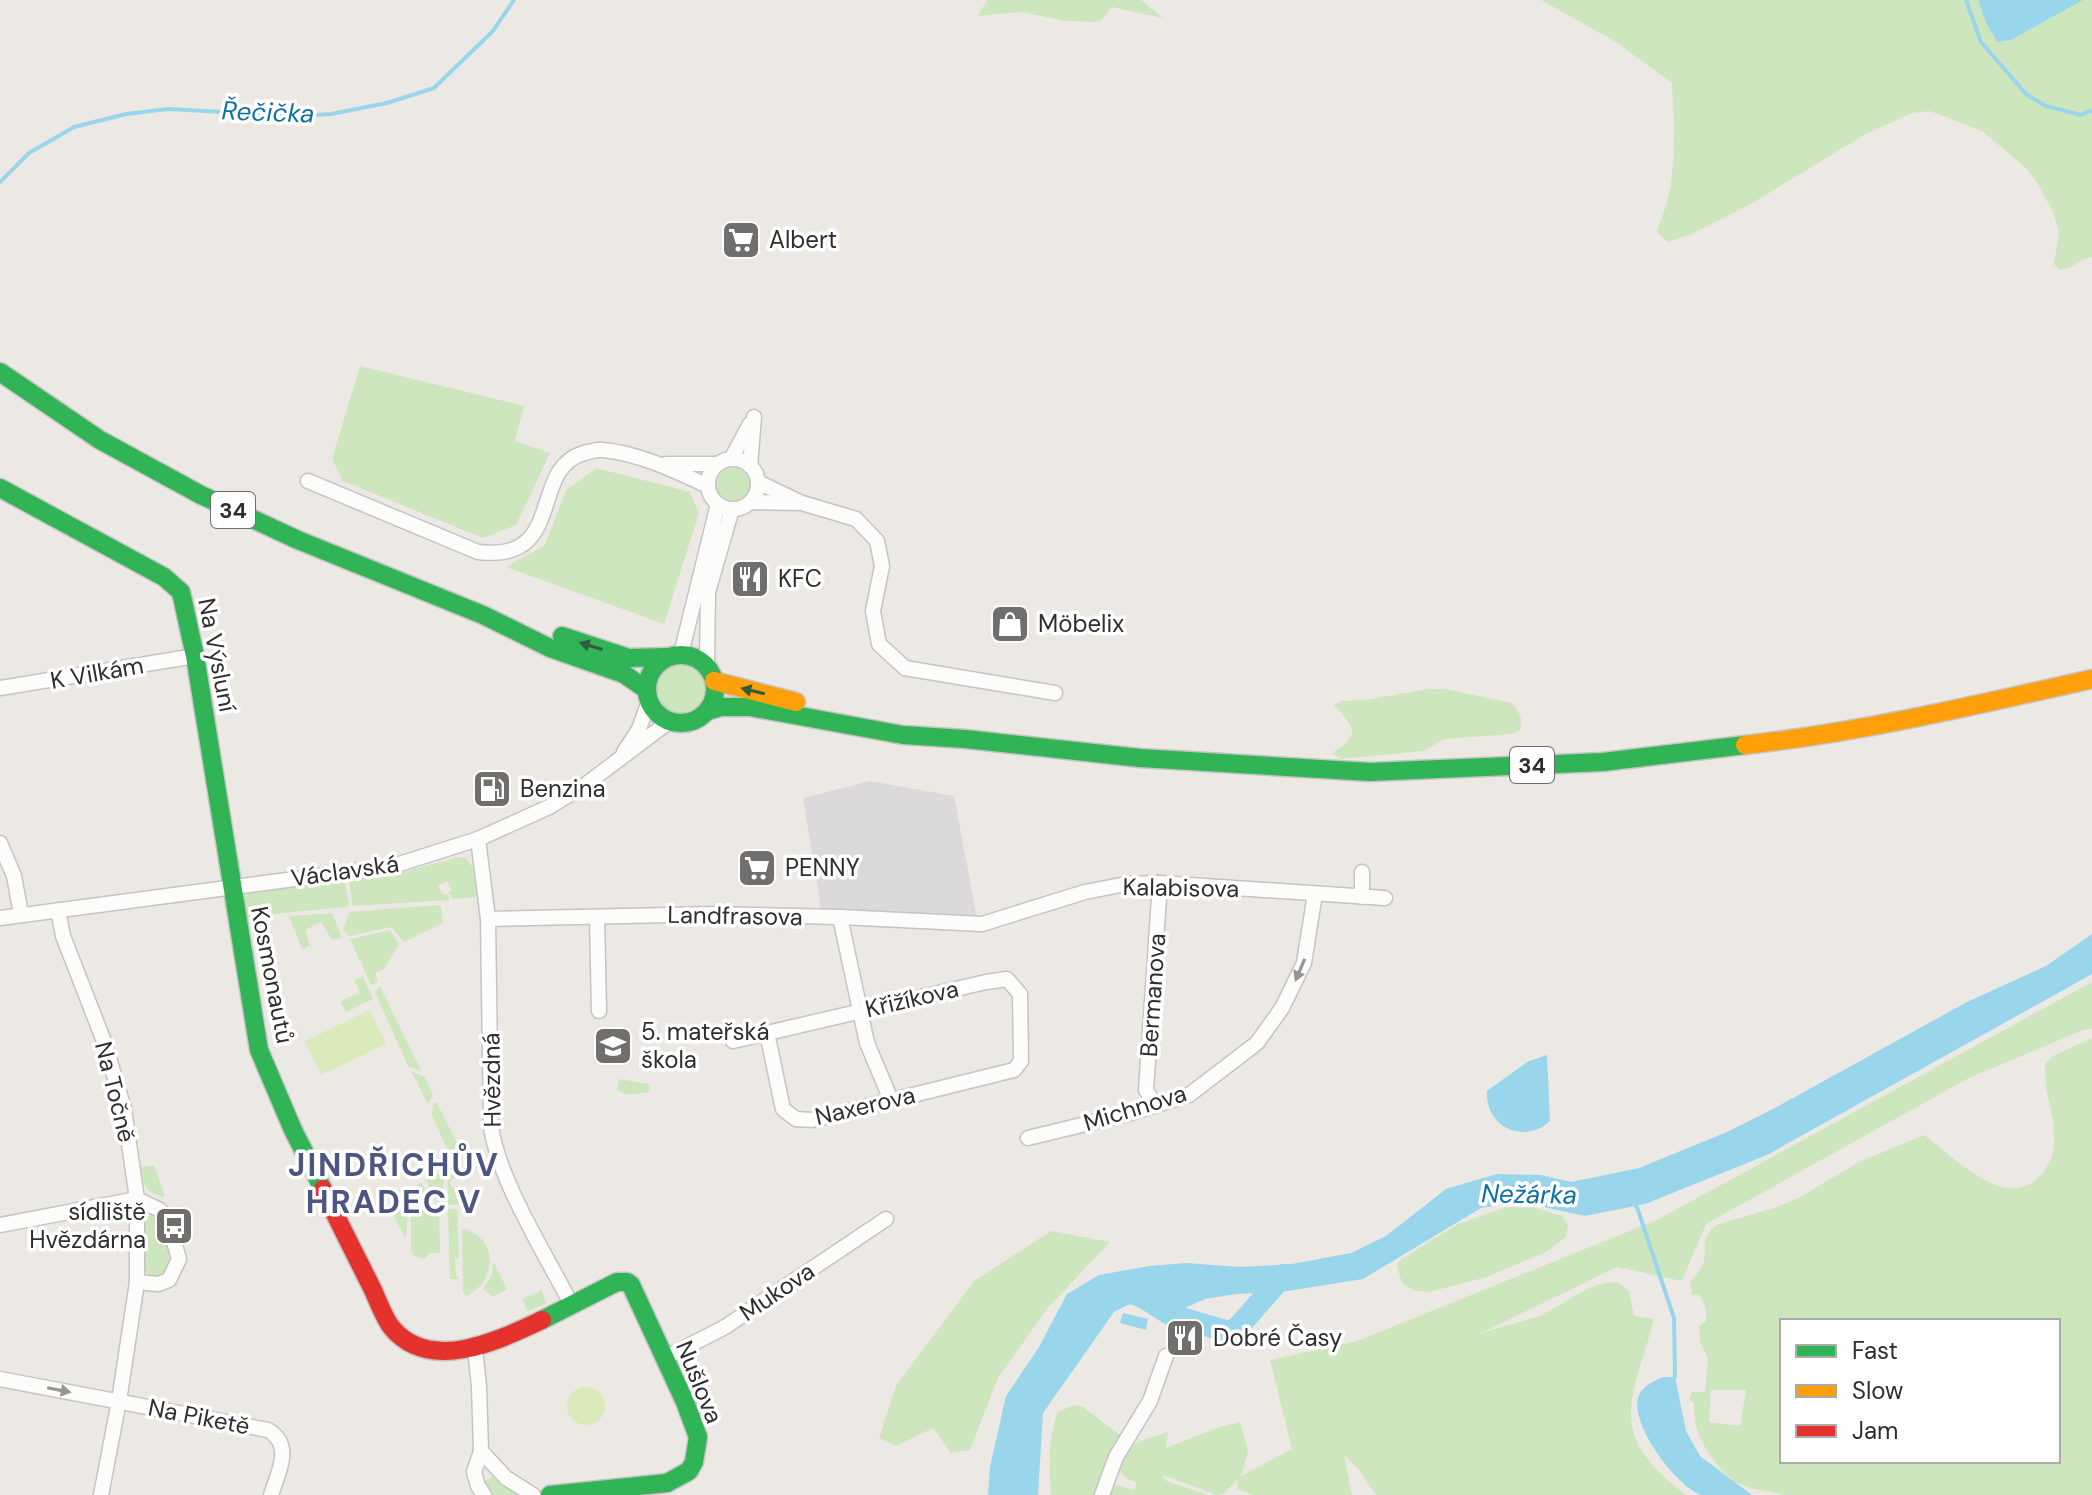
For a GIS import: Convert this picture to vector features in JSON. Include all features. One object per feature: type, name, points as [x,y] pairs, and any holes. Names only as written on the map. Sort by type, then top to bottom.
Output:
[{"type":"main road","name":"34","points":[[0,372],[100,440],[201,495],[298,540],[483,615],[550,648],[624,674],[648,696]]},
{"type":"main road","name":"Na Výsluní","points":[[0,488],[169,581],[181,592],[195,656],[231,886]]},
{"type":"main road","name":"34","points":[[483,615],[629,658],[674,656]]},
{"type":"main road","points":[[674,656],[695,657],[710,673],[714,697],[707,711],[690,722],[670,721],[660,716],[648,696],[651,672],[674,656]]},
{"type":"main road","name":"34","points":[[710,673],[779,698],[965,739]]},
{"type":"main road","name":"34","points":[[707,711],[721,707],[750,707],[903,735],[1140,758],[1370,772],[1603,762],[1859,729],[2092,679]]},
{"type":"main road","name":"Kosmonautů","points":[[231,886],[259,1050],[293,1130],[392,1328],[417,1345],[447,1351],[475,1349],[571,1304]]},
{"type":"main road","name":"Nušlova","points":[[550,1495],[667,1483],[689,1471],[698,1449],[698,1437],[631,1285],[617,1282],[571,1304]]},
{"type":"street","points":[[751,502],[758,482],[750,466],[754,417],[724,462],[712,470],[708,486],[713,499],[725,507],[751,502],[802,503]]},
{"type":"street","points":[[308,481],[478,552],[498,555],[519,548],[538,527],[552,486],[563,466],[579,455],[601,449],[660,464],[708,486]]},
{"type":"street","points":[[660,464],[741,461],[750,466]]},
{"type":"street","points":[[758,482],[802,503],[856,519],[877,541],[882,566],[873,611],[879,644],[905,668],[1055,693]]},
{"type":"street","points":[[674,656],[725,507]]},
{"type":"street","points":[[710,673],[708,592],[725,507]]},
{"type":"street","name":"K Vilkám","points":[[0,688],[195,656]]},
{"type":"street","name":"Václavská","points":[[619,759],[639,729],[648,696]]},
{"type":"street","name":"Václavská","points":[[0,918],[393,866],[478,839],[549,807],[670,721]]},
{"type":"street","name":"Hvězdná","points":[[478,839],[488,919],[491,1127],[494,1148],[571,1304]]},
{"type":"street","points":[[0,843],[14,876],[21,914]]},
{"type":"street","points":[[1362,872],[1362,897]]},
{"type":"street","name":"Kalabisova","points":[[982,924],[1085,892],[1126,884],[1160,883],[1385,898]]},
{"type":"street","name":"Bermanova","points":[[1155,1105],[1146,1090],[1160,883]]},
{"type":"street","name":"Michnova","points":[[1028,1138],[1131,1113],[1189,1095],[1257,1043],[1282,1008],[1304,963],[1315,894]]},
{"type":"street","name":"Na Točně","points":[[58,910],[63,936],[105,1044],[124,1109],[137,1199],[137,1282]]},
{"type":"street","name":"Landfrasova","points":[[488,919],[715,914],[982,924]]},
{"type":"street","points":[[597,917],[599,1011]]},
{"type":"street","points":[[840,917],[867,1043],[891,1100]]},
{"type":"street","name":"Křižíkova","points":[[733,1041],[1007,979],[1020,994],[1021,1061]]},
{"type":"street","name":"Naxerova","points":[[767,1033],[783,1109],[796,1119],[812,1120],[1009,1074],[1021,1061]]},
{"type":"street","points":[[0,1225],[137,1199],[160,1210],[168,1221],[179,1259],[169,1280],[158,1284],[137,1282]]},
{"type":"street","name":"Mukova","points":[[665,1358],[725,1327],[886,1219]]},
{"type":"street","name":"Na Piketě","points":[[101,1495],[137,1282]]},
{"type":"street","points":[[475,1349],[481,1451],[474,1472],[484,1495]]},
{"type":"street","points":[[1102,1495],[1116,1457],[1150,1401],[1166,1356]]},
{"type":"street","name":"Na Piketě","points":[[0,1379],[268,1430],[278,1436],[283,1447],[283,1458],[271,1495]]},
{"type":"street","points":[[481,1451],[506,1478],[533,1495]]},
{"type":"shaded area","points":[[870,781],[954,796],[977,918],[821,909],[803,798]]},
{"type":"green space","points":[[987,0],[1141,0],[1163,18],[1112,7],[1101,20],[1094,22],[1066,21],[1021,12],[978,16]]},
{"type":"green space","points":[[1541,0],[1978,0],[1997,42],[2011,40],[2083,0],[2092,0],[2092,257],[2059,270],[2054,264],[2059,233],[2053,212],[2026,168],[1982,131],[1930,111],[1912,113],[1864,135],[1749,205],[1692,234],[1668,242],[1656,231],[1672,177],[1672,83],[1616,42]]},
{"type":"green space","points":[[360,366],[524,406],[515,441],[550,453],[516,525],[483,538],[343,481],[332,459]]},
{"type":"green space","points":[[596,468],[690,492],[699,513],[664,624],[506,567],[545,545],[566,490]]},
{"type":"green space","points":[[733,468],[745,473],[750,485],[745,497],[733,502],[721,497],[716,485],[721,473]]},
{"type":"green space","points":[[681,663],[699,671],[707,689],[699,707],[681,715],[663,707],[655,689],[663,671]]},
{"type":"green space","points":[[1445,689],[1511,703],[1520,715],[1520,730],[1512,734],[1444,739],[1424,751],[1341,759],[1332,753],[1348,741],[1352,731],[1334,705],[1341,701]]},
{"type":"green space","points":[[458,857],[465,858],[472,866],[478,882],[475,897],[453,899],[448,893],[452,890],[447,881],[438,886],[450,900],[353,906],[349,881],[353,879],[403,872]]},
{"type":"green space","points":[[345,881],[349,905],[346,907],[242,917],[243,898],[247,894]]},
{"type":"green space","points":[[441,907],[443,923],[404,942],[391,927],[349,936],[343,929],[350,912]]},
{"type":"green space","points":[[332,913],[342,938],[332,940],[321,922],[305,930],[310,945],[304,949],[301,947],[289,916]]},
{"type":"green space","points":[[390,930],[399,944],[384,969],[375,973],[378,982],[371,985],[350,939]]},
{"type":"green space","points":[[363,977],[373,999],[346,1012],[340,1002],[360,992],[354,980]]},
{"type":"green space","points":[[2092,982],[2092,1029],[2083,1030],[1969,1078],[1706,1224],[1682,1281],[1617,1267],[1481,1333],[1540,1316],[1589,1288],[1604,1283],[1617,1282],[1629,1291],[1634,1316],[1654,1319],[1633,1395],[1631,1415],[1634,1434],[1643,1453],[1660,1473],[1686,1495],[1376,1495],[1344,1454],[1352,1495],[1254,1495],[1237,1489],[1238,1479],[1223,1494],[1217,1495],[1163,1475],[1164,1480],[1208,1495],[1107,1495],[1116,1485],[1135,1490],[1136,1482],[1126,1478],[1116,1467],[1137,1443],[1168,1432],[1166,1448],[1240,1422],[1248,1451],[1241,1476],[1292,1449],[1270,1360],[1357,1341],[1657,1220]]},
{"type":"green space","points":[[380,986],[421,1071],[408,1066],[375,992]]},
{"type":"green space","points":[[370,1010],[386,1044],[321,1075],[305,1041]]},
{"type":"green space","points":[[2092,1038],[2092,1495],[1784,1495],[1750,1488],[1733,1480],[1703,1444],[1696,1426],[1694,1403],[1689,1400],[1692,1392],[1705,1392],[1708,1358],[1700,1342],[1699,1326],[1706,1321],[1706,1310],[1699,1295],[1692,1295],[1690,1282],[1703,1264],[1705,1241],[1710,1231],[1716,1225],[1777,1207],[1802,1196],[1859,1162],[1924,1135],[1964,1167],[1995,1185],[2011,1188],[2026,1186],[2044,1172],[2053,1153],[2054,1128],[2045,1064],[2053,1056]],"holes":[[[1711,1390],[1746,1390],[1740,1426],[1709,1422]]]},
{"type":"green space","points":[[411,1071],[425,1077],[433,1095],[428,1104]]},
{"type":"green space","points":[[619,1079],[649,1084],[650,1092],[628,1095],[617,1090]]},
{"type":"green space","points":[[433,1103],[437,1103],[458,1145],[456,1150],[447,1149],[432,1115]]},
{"type":"green space","points":[[447,1154],[457,1154],[457,1177],[450,1184],[457,1192],[458,1204],[448,1205]]},
{"type":"green space","points":[[154,1165],[163,1197],[150,1192],[144,1184],[141,1167]]},
{"type":"green space","points":[[444,1171],[443,1199],[438,1203],[426,1180]]},
{"type":"green space","points":[[422,1183],[430,1203],[405,1204],[401,1192]]},
{"type":"green space","points":[[1507,1207],[1535,1208],[1562,1216],[1568,1225],[1566,1237],[1546,1252],[1487,1277],[1429,1292],[1415,1291],[1402,1283],[1397,1266],[1400,1260],[1458,1224]]},
{"type":"green space","points":[[448,1209],[457,1209],[459,1258],[455,1259],[459,1279],[450,1279]]},
{"type":"green space","points":[[394,1210],[408,1212],[406,1239],[393,1214]]},
{"type":"green space","points":[[414,1211],[439,1211],[440,1253],[430,1253],[425,1259],[414,1256],[411,1251],[411,1216]]},
{"type":"green space","points":[[154,1214],[164,1233],[170,1257],[165,1271],[158,1276],[149,1275],[143,1269],[144,1218]]},
{"type":"green space","points":[[462,1230],[484,1242],[490,1261],[484,1281],[466,1296],[463,1293]]},
{"type":"green space","points":[[1051,1231],[1110,1242],[1047,1309],[998,1378],[970,1450],[951,1453],[933,1428],[896,1446],[879,1438],[896,1386],[974,1281]]},
{"type":"green space","points":[[493,1261],[507,1289],[493,1297],[483,1289],[492,1275]]},
{"type":"green space","points":[[542,1290],[546,1304],[528,1311],[522,1299]]},
{"type":"green space","points":[[586,1387],[599,1393],[605,1406],[599,1419],[586,1425],[573,1419],[567,1406],[573,1393]]},
{"type":"green space","points":[[1074,1405],[1083,1407],[1121,1436],[1098,1495],[1051,1495],[1050,1453],[1054,1422],[1058,1412]]},
{"type":"green space","points":[[495,1475],[518,1495],[493,1495],[481,1483]]},
{"type":"water","points":[[1978,0],[2083,0],[2011,40],[1997,42]]},
{"type":"water","name":"Nežárka","points":[[2092,934],[2092,974],[1767,1155],[1645,1204],[1585,1216],[1521,1202],[1481,1208],[1363,1279],[1281,1292],[1205,1299],[1161,1318],[1130,1304],[1114,1312],[1043,1413],[1038,1495],[988,1495],[990,1467],[1006,1396],[1039,1347],[1067,1294],[1099,1275],[1186,1263],[1240,1267],[1292,1264],[1351,1253],[1386,1236],[1446,1189],[1497,1174],[1541,1175],[1571,1182],[1639,1168],[1727,1132],[1771,1110],[1967,1002],[2046,966]]},
{"type":"water","points":[[1547,1055],[1550,1121],[1529,1132],[1518,1132],[1499,1123],[1488,1104],[1487,1091],[1527,1062]]},
{"type":"water","points":[[1123,1313],[1148,1319],[1146,1330],[1120,1323]]},
{"type":"water","points":[[1663,1377],[1675,1377],[1686,1431],[1700,1456],[1752,1495],[1702,1495],[1692,1490],[1668,1467],[1647,1436],[1637,1406],[1643,1389]]},
{"type":"waterway","name":"Řečička","points":[[0,182],[29,153],[74,127],[126,114],[168,109],[297,116],[331,114],[387,103],[434,88],[493,31],[514,0]]},
{"type":"waterway","name":"Řečička","points":[[1966,0],[1981,42],[2027,95],[2046,106],[2081,115],[2092,110]]},
{"type":"waterway","points":[[1633,1204],[1637,1207],[1674,1318],[1675,1377]]},
{"type":"waterway","points":[[1146,1299],[1171,1315],[1229,1332],[1238,1327],[1284,1275]]},
{"type":"traffic: fast","points":[[0,372],[100,440],[201,495],[298,540],[483,615],[550,648],[624,674],[647,690]]},
{"type":"traffic: fast","points":[[0,488],[164,577],[181,592],[195,656],[259,1050],[293,1130],[323,1189]]},
{"type":"traffic: fast","points":[[562,636],[629,658],[667,657]]},
{"type":"traffic: fast","points":[[688,655],[709,670],[715,689],[713,702],[705,713],[688,723],[674,723],[657,713],[649,702],[647,682],[657,665],[668,657],[688,655]]},
{"type":"traffic: fast","points":[[707,711],[721,707],[750,707],[903,735],[1140,758],[1370,772],[1603,762],[1745,745]]},
{"type":"traffic: fast","points":[[542,1320],[617,1282],[627,1282],[685,1402],[698,1437],[694,1462],[689,1471],[667,1483],[550,1495]]},
{"type":"traffic: slow","points":[[1745,745],[1876,725],[2092,679]]},
{"type":"traffic: slow","points":[[714,681],[796,702]]},
{"type":"traffic: jam","points":[[323,1189],[386,1318],[408,1342],[426,1349],[466,1349],[542,1320]]},
{"type":"place","name":"Albert","points":[[741,240]]},
{"type":"place","name":"KFC","points":[[750,579]]},
{"type":"place","name":"Möbelix","points":[[1010,624]]},
{"type":"place","name":"Benzina","points":[[492,789]]},
{"type":"place","name":"PENNY","points":[[757,868]]},
{"type":"place","name":"5. mateřská škola","points":[[613,1046]]},
{"type":"place","name":"sídliště Hvězdárna","points":[[174,1226]]},
{"type":"place","name":"Dobré Časy","points":[[1185,1338]]},
{"type":"district","name":"JINDŘICHŮV HRADEC V","points":[[394,1184]]}]
